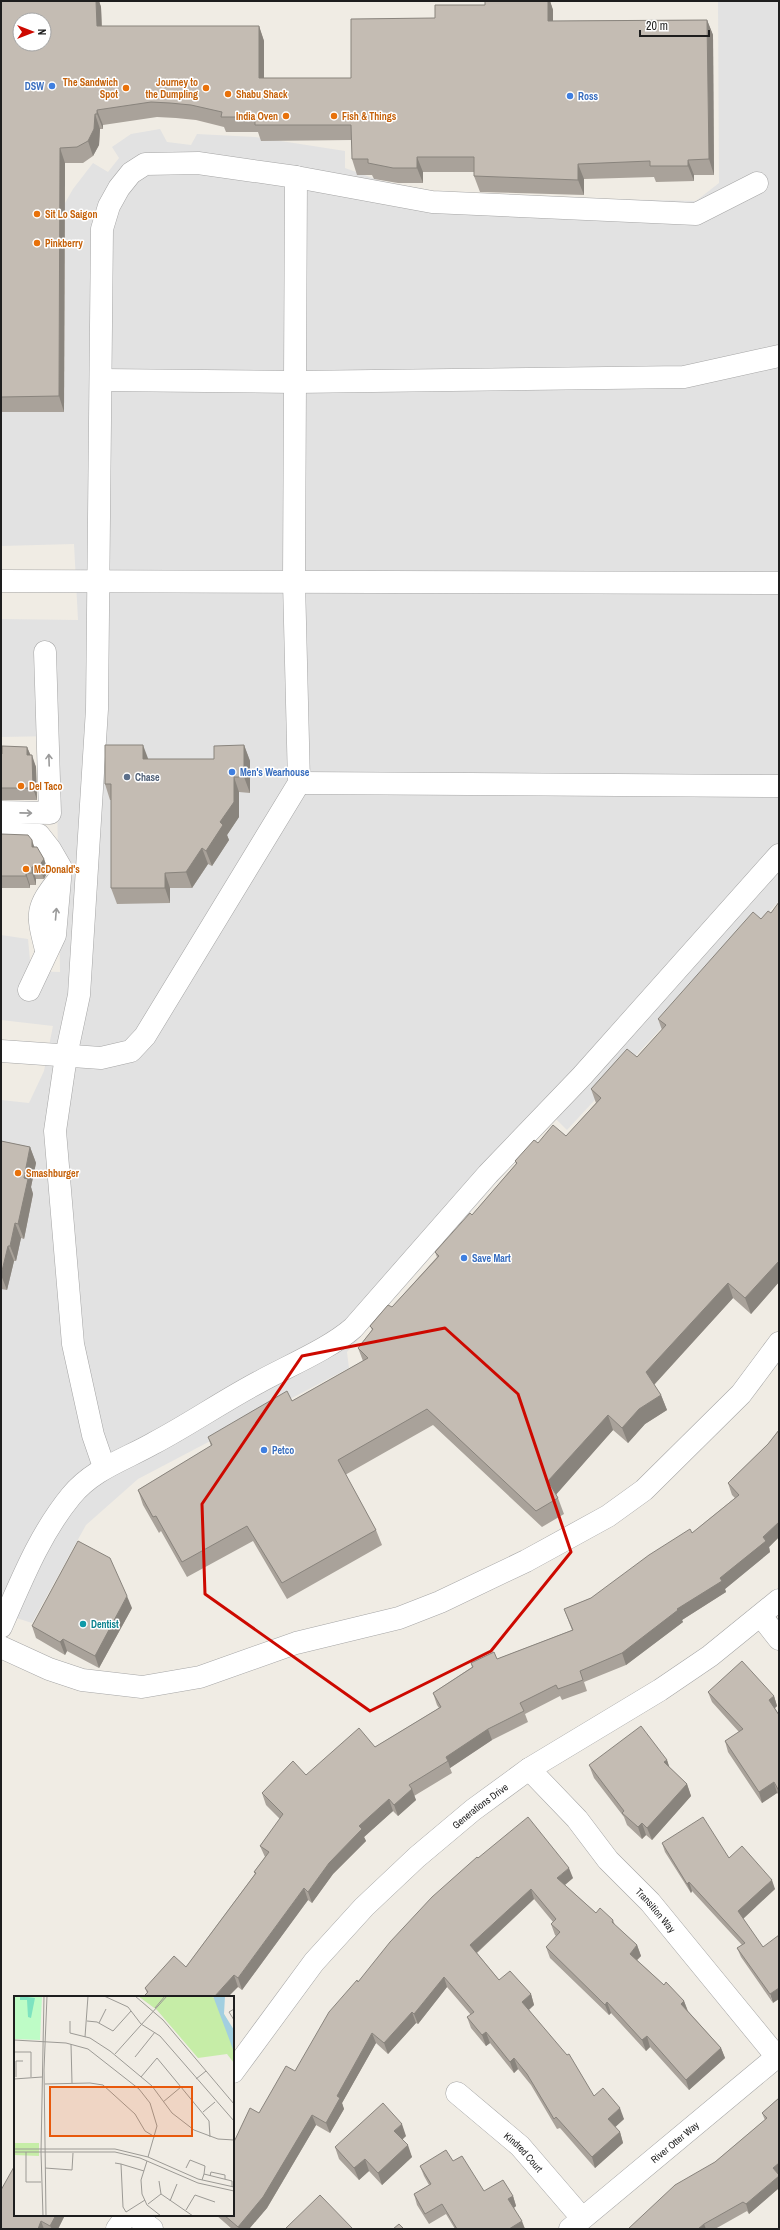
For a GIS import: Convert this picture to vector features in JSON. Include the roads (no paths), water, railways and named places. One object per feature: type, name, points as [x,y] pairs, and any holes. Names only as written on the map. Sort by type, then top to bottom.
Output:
[{"type":"street","points":[[104,1467],[92,1435],[72,1344],[54,1131],[66,1056],[79,995],[97,709],[102,229],[109,206],[119,188],[131,173],[145,164],[198,163],[296,178],[432,202],[696,214],[757,183]]},
{"type":"street","points":[[1,1051],[101,1058],[131,1051],[146,1036],[299,783],[294,582],[296,178]]},
{"type":"street","points":[[101,380],[295,382],[684,377],[779,356]]},
{"type":"street","points":[[1,581],[779,584]]},
{"type":"street","points":[[1,812],[50,813],[45,652]]},
{"type":"street","points":[[299,783],[779,786]]},
{"type":"street","points":[[1,833],[39,835],[50,849],[61,868],[54,935],[29,990]]},
{"type":"street","points":[[1,1627],[48,1526],[84,1482],[104,1467],[153,1444],[243,1391],[336,1340],[353,1328],[488,1174],[582,1076],[779,855]]},
{"type":"street","points":[[1,1647],[49,1669],[82,1680],[142,1687],[200,1677],[296,1643],[399,1618],[440,1602],[526,1561],[608,1516],[644,1490],[741,1394],[779,1343]]},
{"type":"street","name":"Generations Drive","points":[[234,2071],[314,1962],[364,1907],[417,1857],[473,1810],[529,1769],[660,1690],[710,1656],[779,1600]]},
{"type":"street","points":[[760,1616],[779,1639]]},
{"type":"street","name":"Transition Way","points":[[529,1769],[577,1819],[608,1860],[650,1902],[778,2056]]},
{"type":"street","name":"River Otter Way","points":[[576,2224],[778,2056]]},
{"type":"street","name":"Kindred Court","points":[[457,2093],[520,2146],[576,2224]]},
{"type":"street","points":[[117,2229],[126,2216]]},
{"type":"street","points":[[135,2216],[152,2229]]},
{"type":"place","name":"DSW","points":[[52,86]]},
{"type":"place","name":"The Sandwich Spot","points":[[126,88]]},
{"type":"place","name":"Journey to the Dumpling","points":[[206,88]]},
{"type":"place","name":"Shabu Shack","points":[[228,94]]},
{"type":"place","name":"Ross","points":[[570,96]]},
{"type":"place","name":"India Oven","points":[[286,116]]},
{"type":"place","name":"Fish & Things","points":[[334,116]]},
{"type":"place","name":"Sit Lo Saigon","points":[[37,214]]},
{"type":"place","name":"Pinkberry","points":[[37,243]]},
{"type":"place","name":"Men's Wearhouse","points":[[232,772]]},
{"type":"place","name":"Chase","points":[[127,777]]},
{"type":"place","name":"Del Taco","points":[[21,786]]},
{"type":"place","name":"McDonald's","points":[[26,869]]},
{"type":"place","name":"Smashburger","points":[[18,1173]]},
{"type":"place","name":"Save Mart","points":[[464,1258]]},
{"type":"place","name":"Petco","points":[[264,1450]]},
{"type":"place","name":"Dentist","points":[[83,1624]]}]
